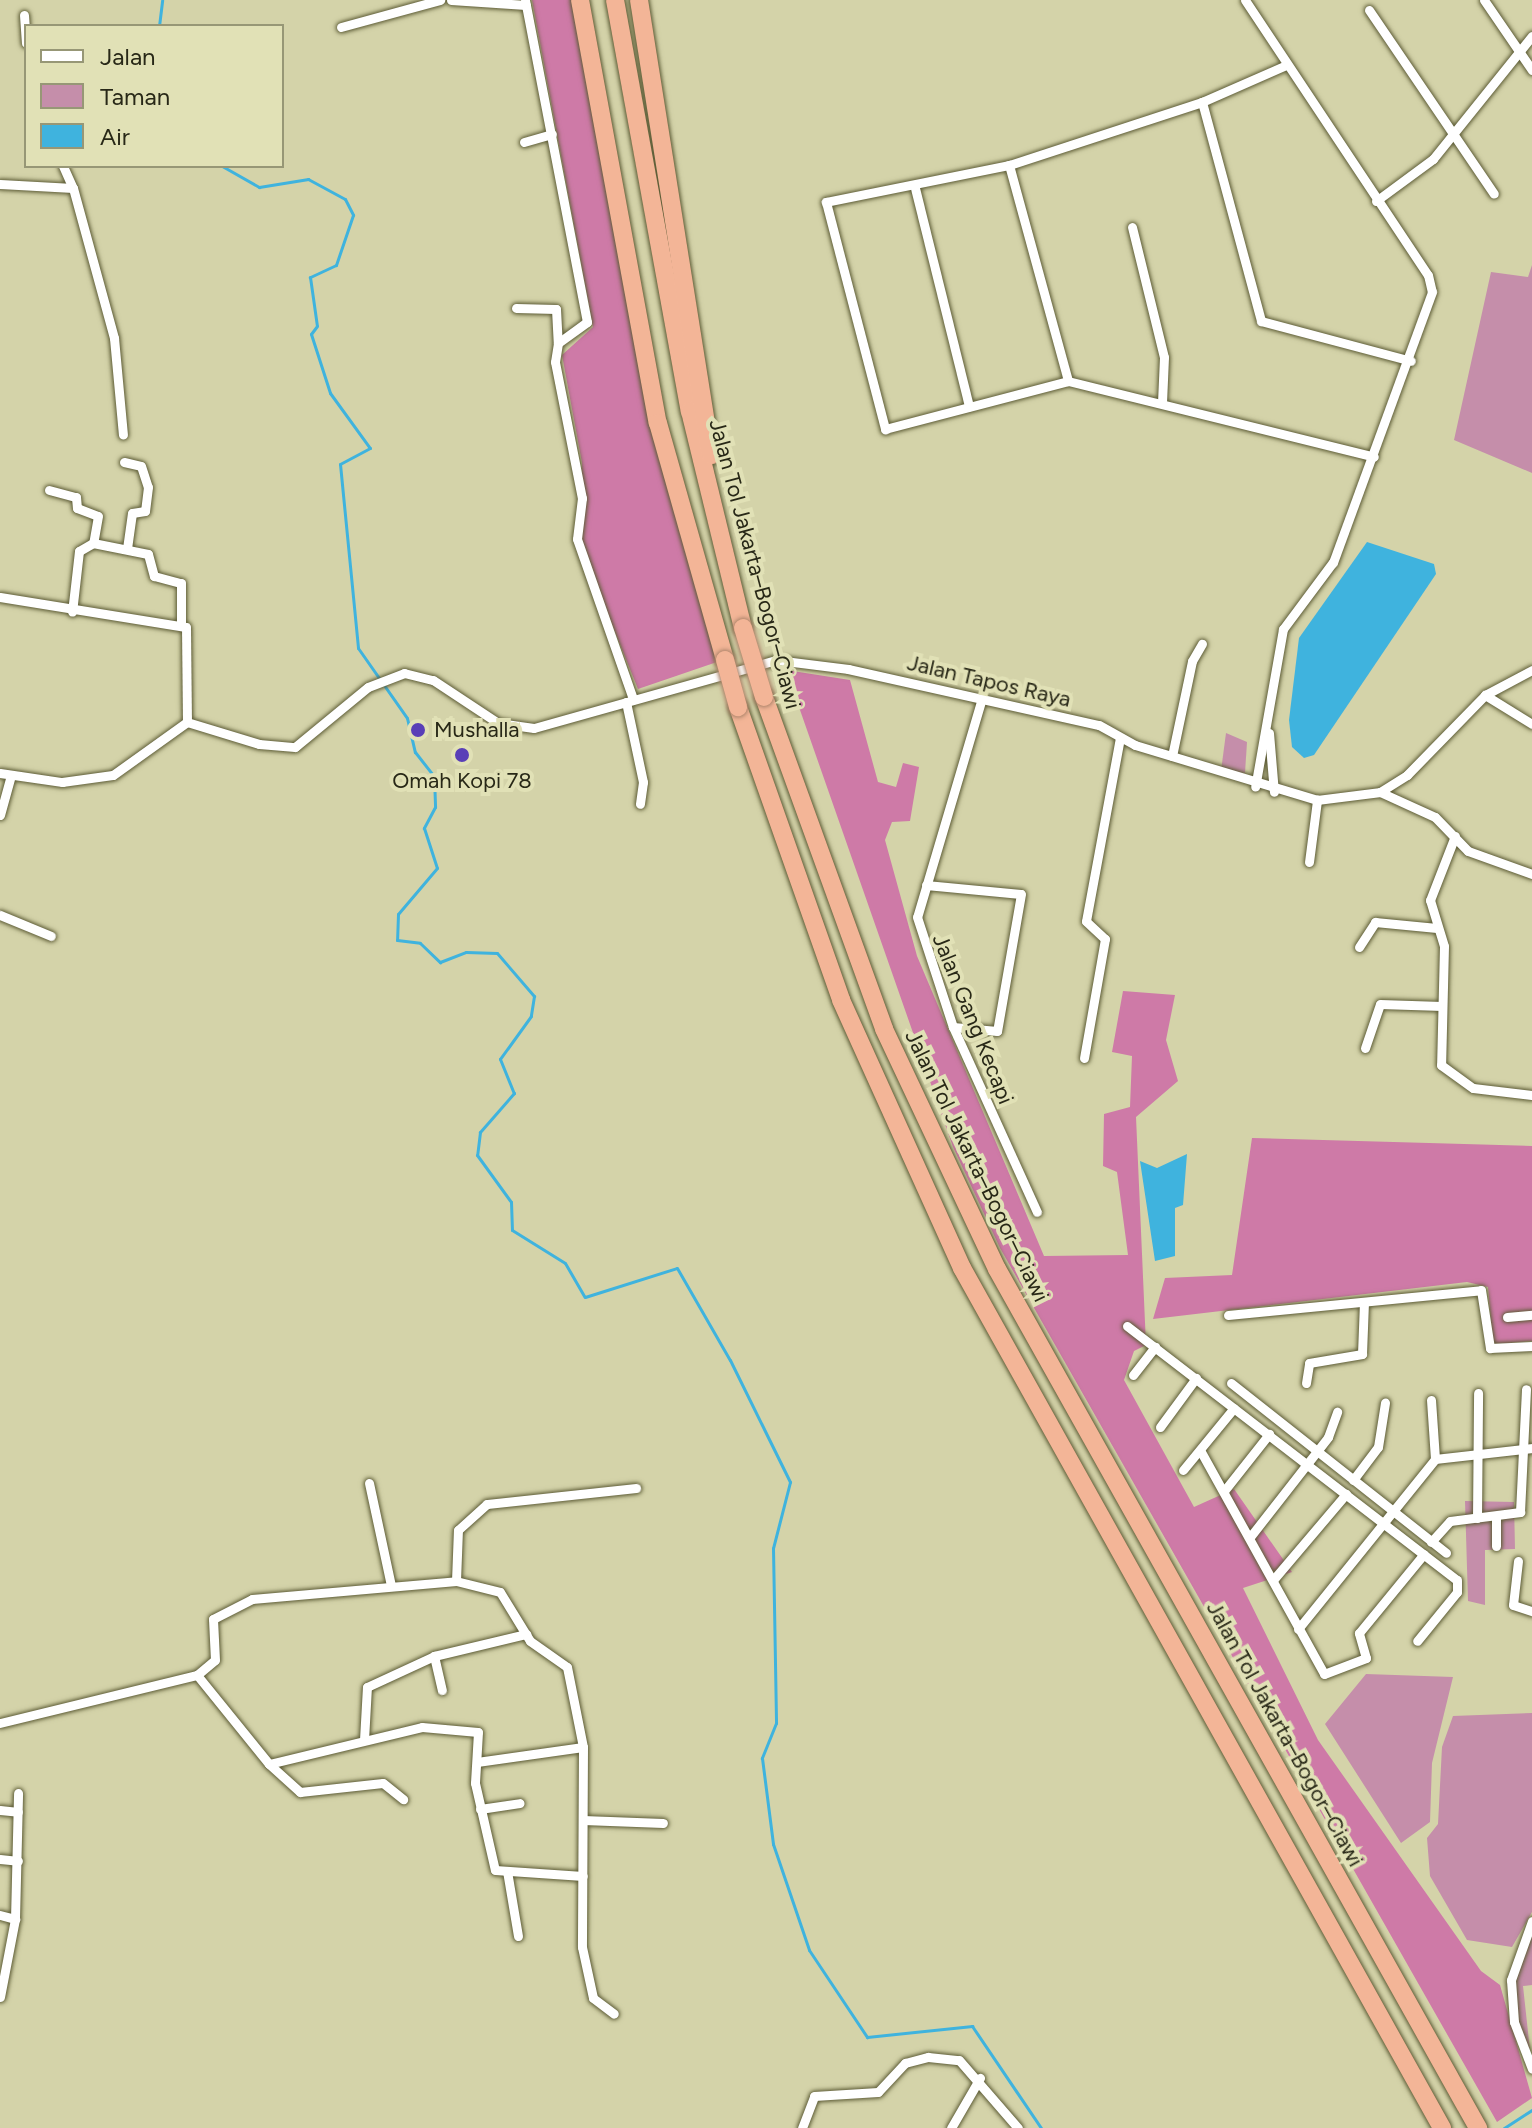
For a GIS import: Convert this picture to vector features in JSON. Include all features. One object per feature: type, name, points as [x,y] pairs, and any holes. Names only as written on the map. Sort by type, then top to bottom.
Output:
[{"type":"highway","points":[[580,0],[658,423],[738,707],[841,1000],[962,1268],[1442,2128]]},
{"type":"highway","name":"Jalan Tol Jakarta–Bogor–Ciawi","points":[[615,0],[690,411],[743,628],[764,697],[884,1029],[990,1255],[1476,2123]]},
{"type":"highway","points":[[639,0],[736,601]]},
{"type":"street","points":[[341,27],[440,0]]},
{"type":"street","points":[[451,0],[526,2],[587,322],[558,343]]},
{"type":"street","points":[[1245,0],[1284,66],[1376,201],[1432,292],[1411,361],[1333,562],[1283,629],[1269,733],[1274,792]]},
{"type":"street","points":[[1484,0],[1532,70]]},
{"type":"street","points":[[1369,10],[1494,194]]},
{"type":"street","points":[[24,15],[25,24]]},
{"type":"street","points":[[1376,201],[1433,159],[1517,48],[1532,36]]},
{"type":"street","points":[[1284,66],[1202,102],[1009,165],[915,188],[826,202],[885,429],[1068,381],[1374,457]]},
{"type":"street","points":[[1202,102],[1261,321],[1411,361]]},
{"type":"street","points":[[524,142],[552,134]]},
{"type":"street","points":[[1009,165],[1068,381]]},
{"type":"street","points":[[64,168],[73,188],[114,338],[123,435]]},
{"type":"street","points":[[0,184],[73,188]]},
{"type":"street","points":[[915,188],[969,406]]},
{"type":"street","points":[[1132,227],[1164,357],[1162,403]]},
{"type":"street","points":[[516,308],[556,309],[556,373],[582,498],[578,544],[630,701],[643,782],[640,804]]},
{"type":"street","points":[[124,462],[141,466],[148,487],[145,511],[132,513],[127,548]]},
{"type":"street","points":[[49,490],[76,497],[77,508],[98,516],[93,543]]},
{"type":"street","points":[[72,612],[79,551],[93,543],[127,548],[150,556],[155,576],[182,584],[181,626]]},
{"type":"street","points":[[0,597],[72,612],[181,626],[188,632],[187,722],[113,775],[62,782],[0,773]]},
{"type":"street","points":[[1172,756],[1192,661],[1202,644]]},
{"type":"street","name":"Jalan Tapos Raya","points":[[187,722],[259,744],[295,747],[375,683],[404,673],[433,680],[473,709],[514,726],[552,725],[776,660],[982,698],[1099,725],[1120,738],[1255,787],[1317,800],[1380,792],[1407,775],[1485,695],[1532,670]]},
{"type":"street","points":[[1485,695],[1532,724]]},
{"type":"street","name":"Jalan Gang Kecapi","points":[[982,698],[926,885],[918,932],[953,1027],[1037,1212]]},
{"type":"street","points":[[1255,787],[1258,753],[1269,733]]},
{"type":"street","points":[[1084,1058],[1105,939],[1086,921],[1120,738]]},
{"type":"street","points":[[0,815],[11,775]]},
{"type":"street","points":[[1380,792],[1435,817],[1468,851],[1532,874]]},
{"type":"street","points":[[1309,862],[1317,800]]},
{"type":"street","points":[[1455,836],[1430,900],[1444,946],[1442,1006],[1447,1074],[1473,1088],[1532,1095]]},
{"type":"street","points":[[926,885],[1021,894],[997,1031],[953,1027]]},
{"type":"street","points":[[0,915],[51,936]]},
{"type":"street","points":[[1359,947],[1375,922],[1437,928]]},
{"type":"street","points":[[1365,1048],[1380,1004],[1442,1006]]},
{"type":"street","points":[[1228,1315],[1485,1291],[1490,1348],[1532,1346]]},
{"type":"street","points":[[1306,1383],[1309,1363],[1362,1354],[1364,1303]]},
{"type":"street","points":[[1507,1317],[1532,1315]]},
{"type":"street","points":[[1127,1326],[1424,1554],[1459,1586],[1417,1641]]},
{"type":"street","points":[[1133,1375],[1155,1347]]},
{"type":"street","points":[[1160,1427],[1196,1378]]},
{"type":"street","points":[[1231,1383],[1446,1553]]},
{"type":"street","points":[[1431,1542],[1444,1524],[1496,1517],[1521,1509],[1528,1448],[1526,1389]]},
{"type":"street","points":[[1477,1518],[1478,1393]]},
{"type":"street","points":[[1298,1629],[1435,1459],[1431,1400]]},
{"type":"street","points":[[1353,1480],[1378,1447],[1385,1403]]},
{"type":"street","points":[[1183,1470],[1234,1408]]},
{"type":"street","points":[[1250,1537],[1317,1451],[1337,1412]]},
{"type":"street","points":[[1224,1491],[1269,1434]]},
{"type":"street","points":[[1435,1459],[1528,1448]]},
{"type":"street","points":[[1200,1450],[1324,1674],[1355,1666],[1366,1658],[1359,1633],[1424,1554]]},
{"type":"street","points":[[369,1483],[391,1586]]},
{"type":"street","points":[[456,1581],[458,1530],[487,1504],[636,1488]]},
{"type":"street","points":[[1273,1580],[1346,1494]]},
{"type":"street","points":[[1496,1517],[1496,1546]]},
{"type":"street","points":[[1518,1561],[1513,1605],[1532,1611]]},
{"type":"street","points":[[0,1723],[197,1675],[215,1660],[210,1625],[226,1607],[456,1581],[500,1592],[526,1634],[564,1660],[583,1747],[581,1944],[592,1996],[614,2014]]},
{"type":"street","points":[[364,1740],[367,1687],[434,1656],[526,1634]]},
{"type":"street","points":[[434,1656],[442,1690]]},
{"type":"street","points":[[197,1675],[269,1764],[300,1792],[383,1783],[403,1799]]},
{"type":"street","points":[[269,1764],[425,1727],[475,1731],[480,1809],[493,1868],[583,1876]]},
{"type":"street","points":[[477,1762],[583,1747]]},
{"type":"street","points":[[0,1997],[15,1919],[18,1793]]},
{"type":"street","points":[[480,1809],[520,1803]]},
{"type":"street","points":[[0,1810],[18,1812]]},
{"type":"street","points":[[583,1820],[663,1823]]},
{"type":"street","points":[[0,1859],[18,1861]]},
{"type":"street","points":[[507,1871],[518,1936]]},
{"type":"street","points":[[0,1915],[15,1919]]},
{"type":"street","points":[[1532,1921],[1511,1980],[1514,2022],[1532,2069]]},
{"type":"street","points":[[802,2128],[814,2096],[878,2092],[905,2063],[947,2057],[980,2078],[1018,2128]]},
{"type":"street","points":[[951,2128],[980,2078]]},
{"type":"green space","points":[[1532,265],[1532,473],[1454,440],[1491,272],[1528,277]]},
{"type":"green space","points":[[1226,733],[1247,742],[1245,773],[1221,771]]},
{"type":"green space","points":[[1465,1501],[1514,1502],[1515,1549],[1485,1550],[1485,1605],[1468,1601]]},
{"type":"green space","points":[[1366,1674],[1453,1677],[1432,1763],[1430,1822],[1401,1843],[1325,1724]]},
{"type":"green space","points":[[1532,1713],[1532,1912],[1512,1947],[1467,1940],[1430,1876],[1427,1838],[1438,1824],[1442,1747],[1453,1716]]},
{"type":"green space","points":[[1532,1921],[1532,1985],[1523,1986],[1532,2069],[1514,2022],[1511,1980]]},
{"type":"shaded area","points":[[532,0],[580,0],[658,423],[717,662],[638,689],[580,545],[582,463],[562,355],[593,327]]},
{"type":"shaded area","points":[[786,670],[850,680],[878,782],[896,787],[903,763],[919,767],[910,821],[892,822],[885,840],[917,956],[1044,1256],[1128,1255],[1117,1172],[1103,1166],[1104,1114],[1130,1107],[1132,1056],[1112,1052],[1123,991],[1175,995],[1166,1040],[1178,1081],[1136,1117],[1146,1345],[1134,1351],[1124,1380],[1194,1507],[1234,1489],[1292,1572],[1243,1588],[1318,1740],[1481,1971],[1500,1985],[1532,2098],[1497,2122],[1000,1248],[953,1147]]},
{"type":"shaded area","points":[[1252,1138],[1532,1146],[1532,1341],[1493,1344],[1488,1287],[1467,1282],[1153,1319],[1165,1278],[1232,1275]]},
{"type":"water","points":[[1367,542],[1434,564],[1436,574],[1314,755],[1304,758],[1292,747],[1289,720],[1299,638]]},
{"type":"water","points":[[1187,1154],[1183,1205],[1175,1208],[1175,1256],[1155,1261],[1140,1161],[1157,1168]]},
{"type":"waterway","points":[[159,24],[162,0]]},
{"type":"waterway","points":[[226,168],[259,187],[308,179],[345,199],[353,215],[336,265],[310,277],[317,326],[311,334],[330,393],[370,448],[340,464],[358,648],[407,718],[415,752],[434,776],[435,807],[424,828],[437,868],[398,914],[397,940],[420,943],[440,962],[466,952],[497,953],[534,996],[531,1016],[500,1059],[514,1093],[480,1132],[477,1155],[511,1202],[512,1230],[565,1263],[585,1297],[677,1268],[730,1360],[790,1482],[773,1548],[776,1723],[762,1758],[773,1844],[809,1950],[867,2037],[972,2026],[1041,2128]]},
{"type":"waterway","points":[[1504,2128],[1532,2110]]},
{"type":"place","name":"Mushalla","points":[[418,730]]},
{"type":"place","name":"Omah Kopi 78","points":[[462,755]]}]
